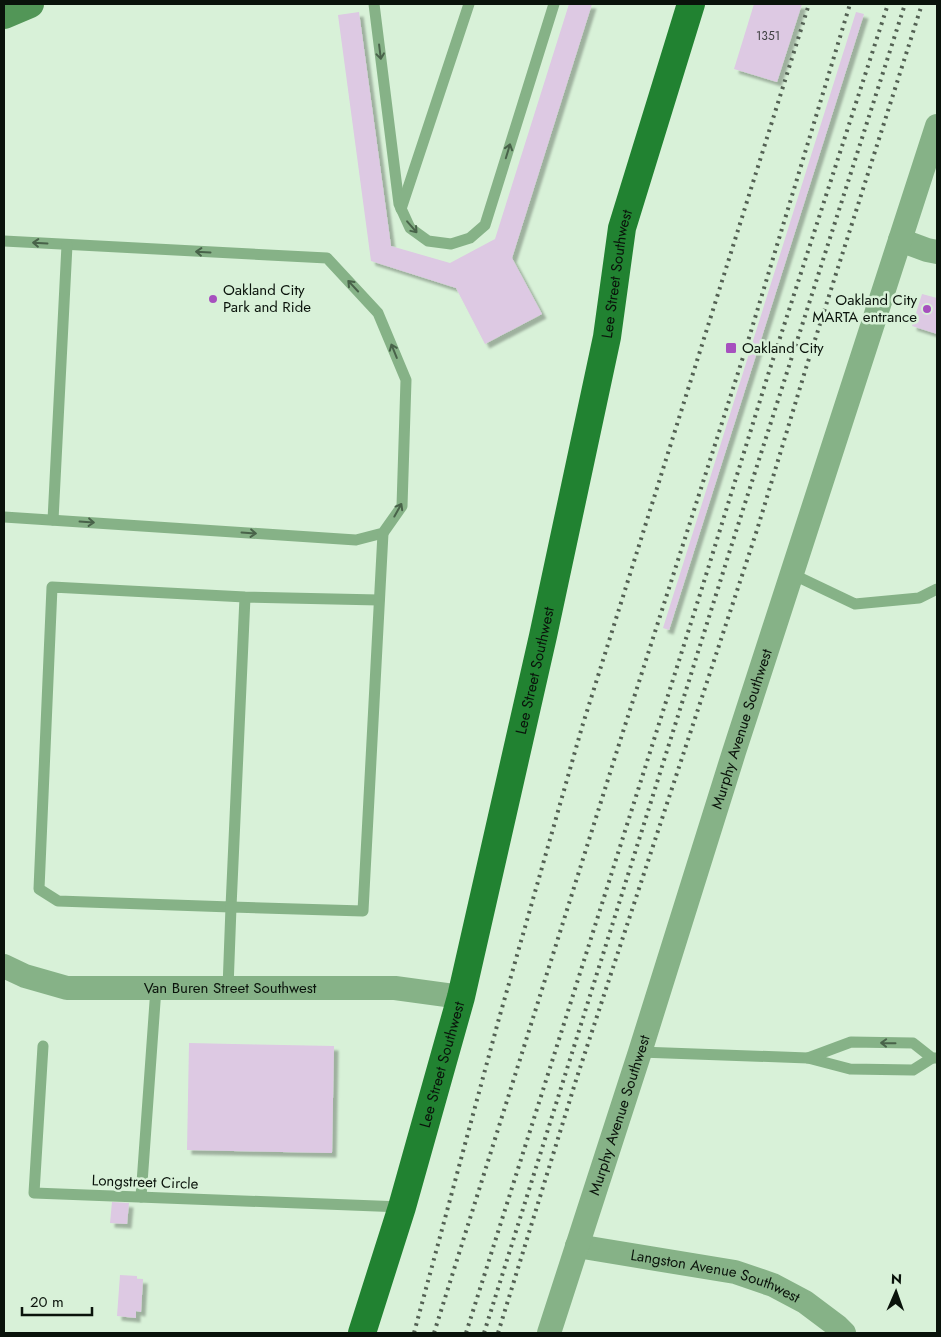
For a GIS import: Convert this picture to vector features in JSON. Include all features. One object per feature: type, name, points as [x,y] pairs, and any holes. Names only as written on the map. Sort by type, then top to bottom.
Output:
[{"type":"main road","points":[[4,15],[30,4]]},
{"type":"main road","name":"Lee Street Southwest","points":[[362,1333],[402,1207],[461,997],[605,346],[622,228],[691,4]]},
{"type":"street","name":"Murphy Avenue Southwest","points":[[549,1333],[937,126]]},
{"type":"street","points":[[900,240],[937,252]]},
{"type":"street","name":"Van Buren Street Southwest","points":[[4,966],[25,976],[67,988],[395,988],[461,997]]},
{"type":"street","name":"Langston Avenue Southwest","points":[[577,1246],[736,1272],[773,1285],[805,1302],[844,1333]]},
{"type":"lane","points":[[374,4],[399,204],[410,228],[428,241],[451,244],[470,238],[485,225],[554,4]]},
{"type":"lane","points":[[401,208],[469,4]]},
{"type":"lane","points":[[4,242],[327,258],[378,313],[406,380],[402,506],[383,533],[363,911],[58,901],[39,889],[52,587],[245,597],[379,600]]},
{"type":"lane","points":[[53,520],[67,245]]},
{"type":"lane","points":[[4,517],[356,540],[383,533]]},
{"type":"lane","points":[[792,574],[855,604],[919,598],[937,589]]},
{"type":"lane","points":[[228,988],[245,597]]},
{"type":"lane","points":[[141,1197],[156,988]]},
{"type":"lane","points":[[640,1052],[808,1058],[850,1069],[913,1070],[935,1058],[913,1043],[852,1042],[808,1058]]},
{"type":"lane","name":"Longstreet Circle","points":[[43,1046],[34,1193],[402,1207]]},
{"type":"building","points":[[569,4],[592,4],[512,258],[542,314],[485,344],[456,288],[371,261],[338,15],[359,12],[391,246],[450,263],[495,239]]},
{"type":"building","points":[[754,4],[802,4],[777,82],[734,69]]},
{"type":"building","points":[[856,12],[864,14],[669,630],[663,628]]},
{"type":"building","name":"Oakland City MARTA entrance","points":[[922,294],[937,298],[937,334],[912,326]]},
{"type":"building","points":[[189,1043],[334,1046],[332,1153],[187,1150]]},
{"type":"building","points":[[112,1202],[129,1203],[127,1224],[110,1223]]},
{"type":"building","points":[[120,1275],[137,1276],[137,1279],[143,1279],[141,1312],[136,1311],[136,1318],[117,1316]]},
{"type":"railway","points":[[414,1333],[498,1022],[582,727],[809,4]]},
{"type":"railway","points":[[434,1333],[745,351],[850,4]]},
{"type":"railway","points":[[466,1333],[767,378],[888,4]]},
{"type":"railway","points":[[484,1333],[731,547],[905,4]]},
{"type":"railway","points":[[498,1333],[577,1077],[757,530],[806,368],[922,4]]},
{"type":"place","name":"Oakland City Park and Ride","points":[[213,299]]},
{"type":"place","name":"Oakland City MARTA entrance","points":[[927,309]]},
{"type":"place","name":"Oakland City","points":[[731,348]]}]
